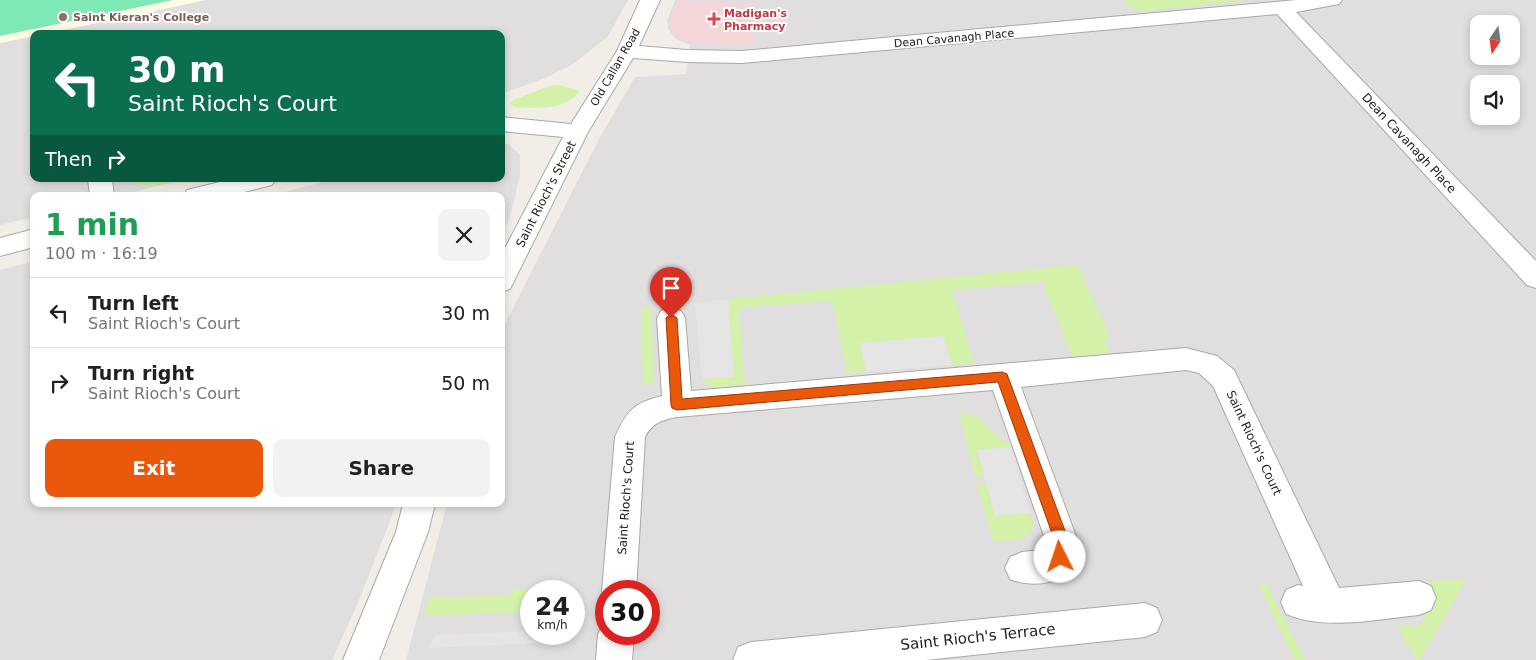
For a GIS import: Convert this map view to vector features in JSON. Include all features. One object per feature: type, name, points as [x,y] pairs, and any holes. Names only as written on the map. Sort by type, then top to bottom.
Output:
[{"type":"street","name":"Old Callan Road","points":[[577,132],[627,51],[650,0]]},
{"type":"street","name":"Dean Cavanagh Place","points":[[627,51],[687,56],[742,57],[1120,15],[1282,8],[1332,0]]},
{"type":"street","name":"Dean Cavanagh Place","points":[[1282,8],[1536,278]]},
{"type":"street","points":[[505,124],[577,132]]},
{"type":"street","name":"Saint Rioch's Street","points":[[505,274],[577,132]]},
{"type":"street","points":[[212,192],[252,182]]},
{"type":"street","points":[[0,247],[30,239]]},
{"type":"street","points":[[671,318],[677,405]]},
{"type":"street","name":"Saint Rioch's Court","points":[[620,580],[630,437],[636,423],[648,411],[677,405],[1186,359],[1207,364],[1224,378],[1314,604],[1419,598]]},
{"type":"street","points":[[1002,377],[1061,539],[1060,557],[1049,566],[1022,568]]},
{"type":"street","points":[[361,660],[412,532],[418,507]]},
{"type":"street","name":"Saint Rioch's Terrace","points":[[751,660],[1145,620]]},
{"type":"street","points":[[614,660],[615,645]]},
{"type":"shaded area","name":"Saint Kieran's College","points":[[0,0],[206,0],[64,30],[30,30],[30,37],[0,43]]},
{"type":"shaded area","points":[[206,0],[628,0],[608,36],[575,63],[545,78],[505,93],[505,30],[64,30]]},
{"type":"shaded area","points":[[675,0],[1536,0],[1536,660],[406,660],[446,507],[505,507],[505,324],[599,139],[635,77],[686,74],[690,45],[676,39],[668,29],[667,21]]},
{"type":"shaded area","points":[[677,0],[751,4],[755,22],[749,23],[754,43],[703,46],[679,38],[670,28],[669,20]]},
{"type":"shaded area","points":[[30,37],[30,182],[175,182],[133,192],[30,192],[30,218],[0,225],[0,43]]},
{"type":"shaded area","points":[[505,144],[520,155],[520,176],[509,220],[505,227],[505,192],[285,192],[323,182],[505,182]]},
{"type":"shaded area","points":[[30,262],[30,507],[394,507],[357,605],[332,660],[0,660],[0,270]]},
{"type":"shaded area","points":[[728,299],[734,377],[702,379],[695,303]]},
{"type":"shaded area","points":[[943,336],[952,365],[866,372],[860,343]]},
{"type":"shaded area","points":[[1011,447],[1030,513],[995,516],[977,450]]},
{"type":"shaded area","points":[[520,631],[520,644],[428,648],[435,635]]},
{"type":"green space","name":"Saint Kieran's College","points":[[0,0],[173,0],[0,36]]},
{"type":"green space","points":[[1123,0],[1244,0],[1144,11],[1134,9]]},
{"type":"green space","points":[[559,85],[580,91],[566,102],[550,107],[515,107],[510,104],[513,100],[549,86]]},
{"type":"green space","points":[[132,182],[173,182],[149,186]]},
{"type":"green space","points":[[1078,265],[1110,338],[1104,339],[1113,359],[1075,363],[1042,282],[952,290],[974,363],[952,365],[943,336],[860,343],[866,372],[847,373],[832,301],[739,308],[745,385],[715,387],[705,384],[702,379],[734,377],[728,299]]},
{"type":"green space","points":[[651,307],[654,383],[643,384],[641,308]]},
{"type":"green space","points":[[959,412],[976,416],[1011,447],[977,450],[984,476],[975,477]]},
{"type":"green space","points":[[986,483],[995,516],[1030,513],[1034,527],[1030,532],[1021,538],[993,541],[977,484]]},
{"type":"green space","points":[[1466,579],[1420,660],[1413,660],[1416,659],[1397,626],[1420,625],[1429,609],[1415,582]]},
{"type":"green space","points":[[1258,583],[1266,583],[1305,660],[1294,660]]},
{"type":"green space","points":[[511,589],[520,589],[520,612],[424,616],[429,597],[509,596]]},
{"type":"place","name":"Saint Kieran's College","points":[[63,17]]},
{"type":"place","name":"Madigan's Pharmacy","points":[[714,19]]},
{"type":"route","points":[[671,318],[677,405],[1002,377],[1061,539],[1060,557]]}]
